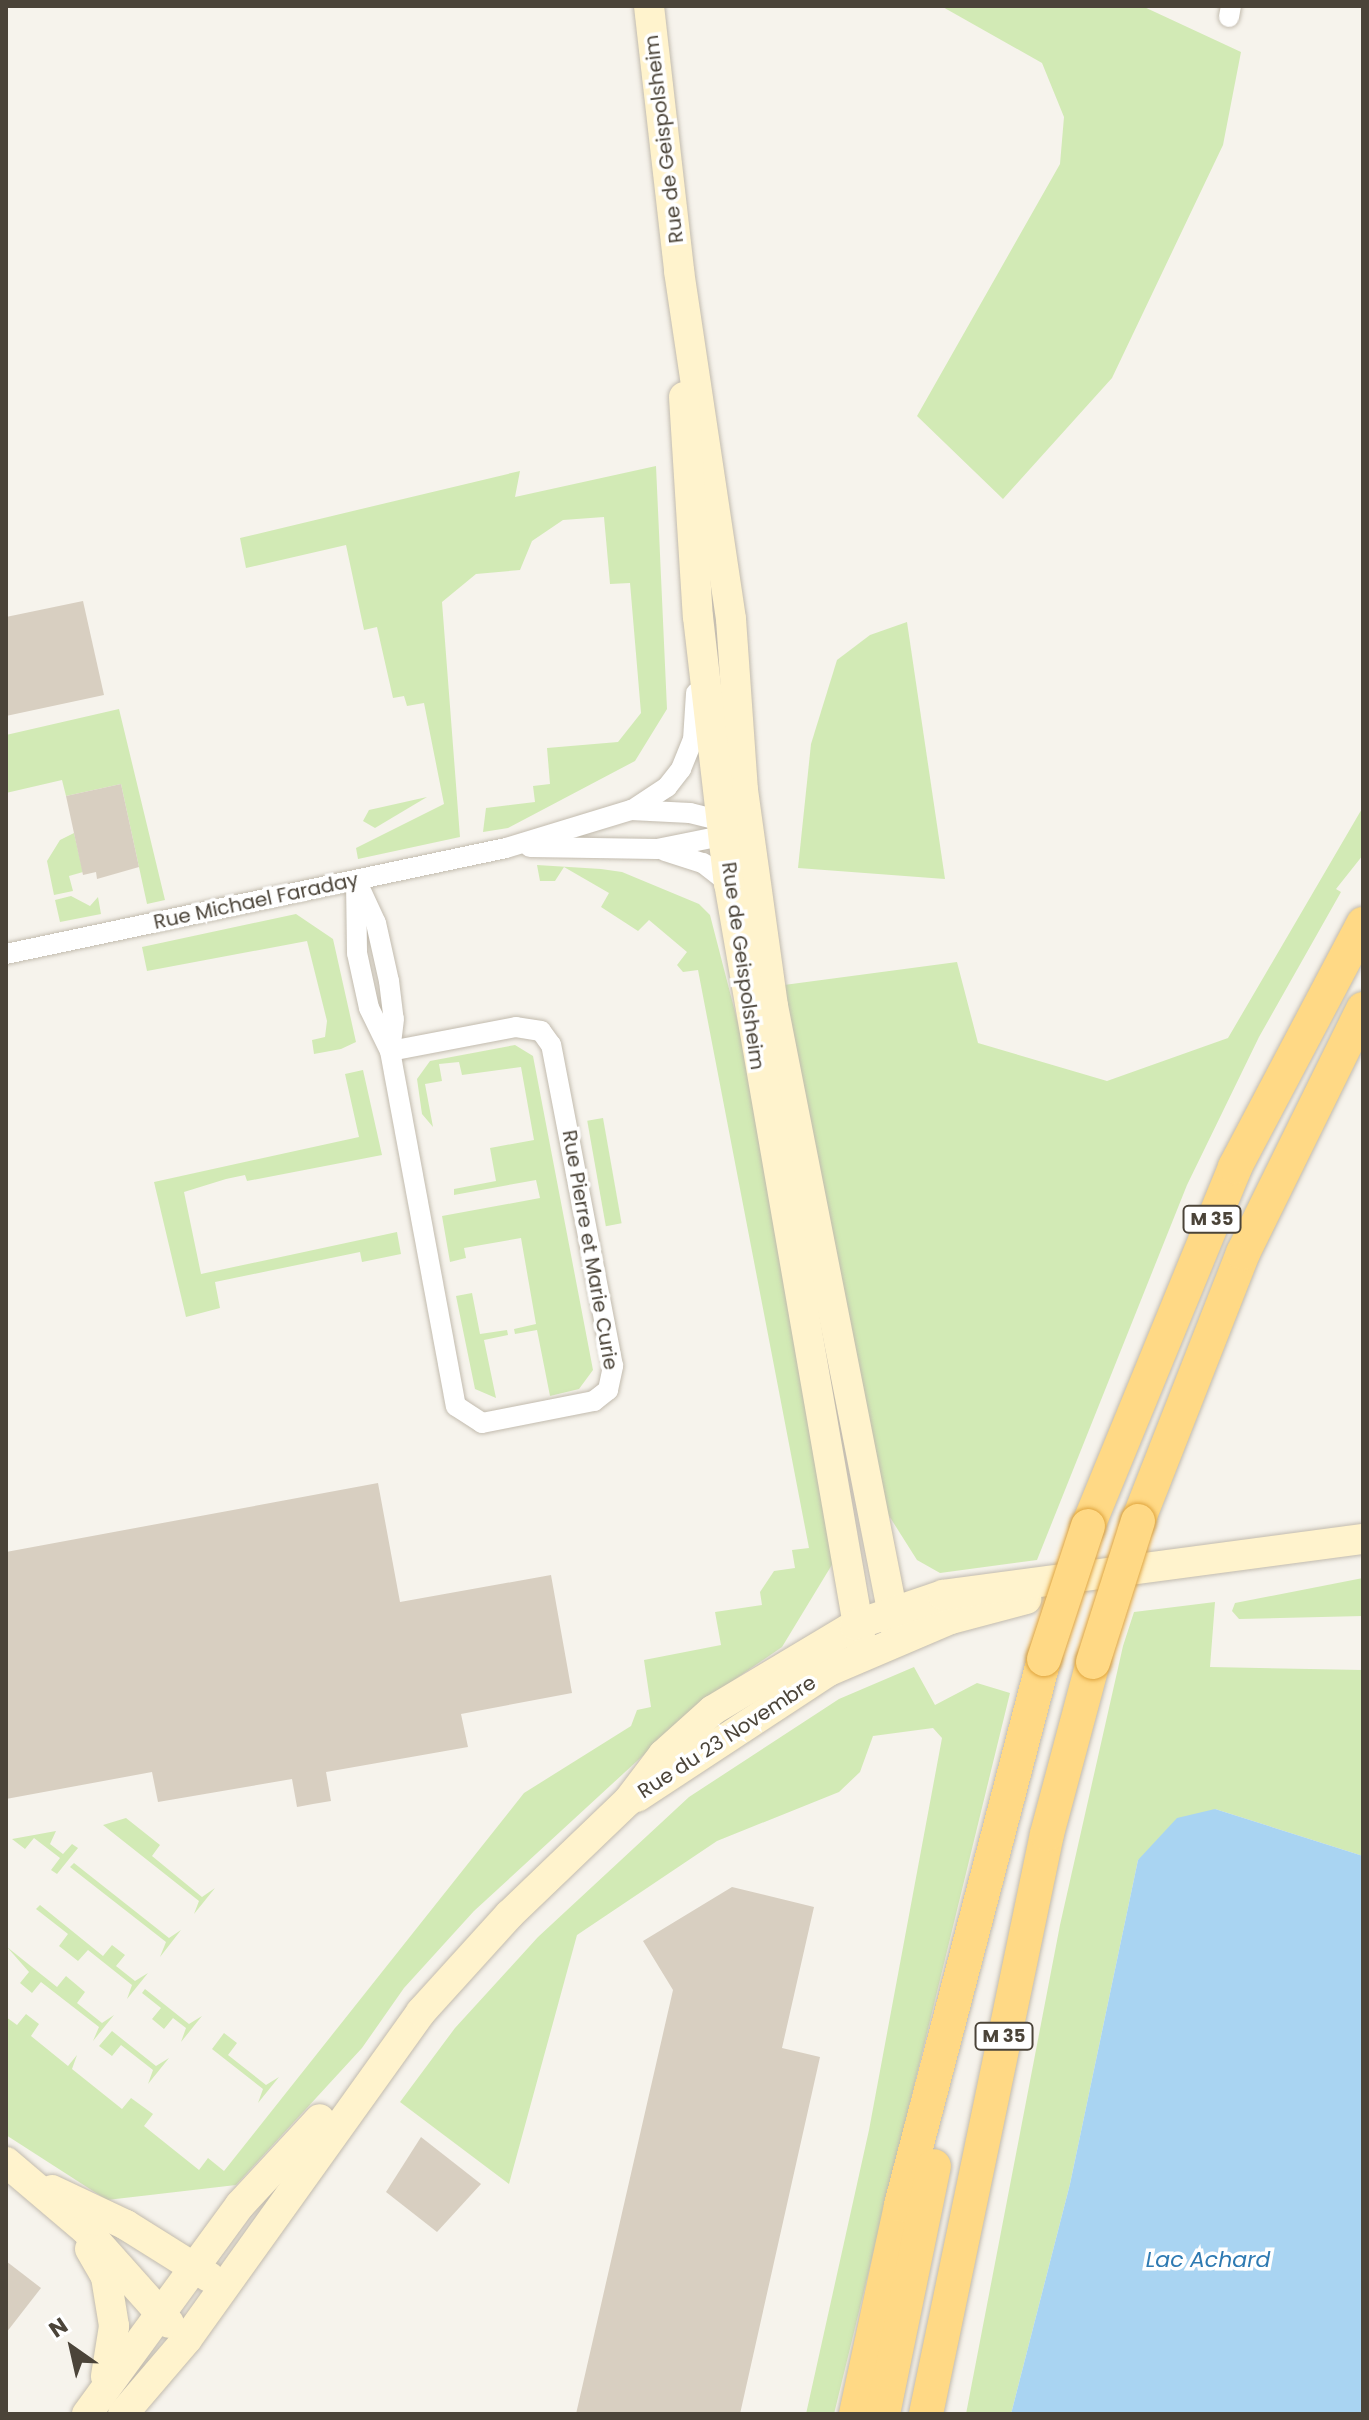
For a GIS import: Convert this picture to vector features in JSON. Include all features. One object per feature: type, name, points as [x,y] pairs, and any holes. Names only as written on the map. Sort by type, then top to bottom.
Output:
[{"type":"highway","name":"M 35","points":[[883,2414],[938,2146],[959,2000],[1044,1659],[1088,1526],[1224,1192],[1363,924]]},
{"type":"highway","name":"M 35","points":[[926,2414],[1047,1834],[1093,1662],[1138,1521],[1243,1253],[1363,1009]]},
{"type":"highway","points":[[856,2414],[901,2205],[959,2000]]},
{"type":"main road","name":"Rue de Geispolsheim","points":[[649,6],[679,271],[730,604],[729,883],[839,1499],[859,1639]]},
{"type":"main road","name":"Rue de Geispolsheim","points":[[679,271],[698,617],[731,828],[773,1006],[898,1640]]},
{"type":"main road","name":"Rue du 23 Novembre","points":[[105,2384],[223,2227],[509,1915],[628,1801],[663,1755],[713,1710],[859,1639],[891,1610],[977,1589],[1097,1579],[1363,1539]]},
{"type":"main road","name":"Rue du 23 Novembre","points":[[859,1639],[898,1640],[1097,1579]]},
{"type":"main road","name":"Rue du 23 Novembre","points":[[125,2412],[187,2339],[250,2254],[400,2037]]},
{"type":"main road","points":[[15,2170],[87,2231],[157,2311],[187,2339]]},
{"type":"main road","points":[[15,2170],[194,2264],[223,2288]]},
{"type":"main road","points":[[65,2215],[106,2277],[114,2326],[105,2384],[87,2414]]},
{"type":"street","name":"Rue Michael Faraday","points":[[6,954],[506,848],[631,810],[667,787],[688,755],[698,617]]},
{"type":"street","name":"Rue Michael Faraday","points":[[631,810],[731,828]]},
{"type":"street","name":"Rue Michael Faraday","points":[[506,848],[657,849],[731,828]]},
{"type":"street","name":"Rue Michael Faraday","points":[[657,849],[703,863],[729,883]]},
{"type":"street","name":"Rue Pierre et Marie Curie","points":[[356,880],[359,965],[375,1024],[390,1051],[456,1406],[482,1423],[594,1401],[608,1390],[613,1366],[551,1045],[541,1031],[516,1027],[390,1051]]},
{"type":"green space","points":[[941,6],[1142,6],[1241,52],[1223,145],[1112,378],[1003,499],[917,416],[1060,164],[1064,117],[1042,63]]},
{"type":"green space","points":[[656,466],[667,709],[635,761],[508,828],[483,832],[486,808],[535,802],[533,786],[550,784],[547,748],[618,742],[641,713],[630,583],[610,584],[604,517],[563,520],[532,541],[520,570],[476,574],[442,602],[460,837],[358,859],[356,848],[444,804],[424,703],[407,706],[404,696],[393,698],[377,627],[364,630],[346,545],[246,568],[240,538],[520,471],[515,497]]},
{"type":"green space","points":[[907,622],[945,879],[798,868],[811,744],[837,660],[870,635]]},
{"type":"green space","points":[[119,709],[165,900],[147,904],[121,784],[66,796],[62,780],[6,793],[6,735]]},
{"type":"green space","points":[[427,797],[375,828],[363,821],[369,810]]},
{"type":"green space","points":[[1363,807],[1363,855],[1336,889],[1341,892],[1259,1037],[1187,1185],[1037,1560],[940,1573],[917,1560],[886,1511],[784,985],[957,962],[978,1043],[1107,1081],[1228,1038]]},
{"type":"green space","points":[[74,833],[83,872],[69,876],[73,891],[54,895],[47,861],[60,840]]},
{"type":"green space","points":[[537,865],[601,869],[622,872],[699,904],[710,915],[741,1035],[833,1563],[782,1647],[699,1704],[474,1911],[404,1988],[362,2048],[236,2185],[107,2200],[6,2135],[6,2017],[17,2025],[26,2014],[39,2024],[31,2036],[68,2066],[77,2055],[72,2069],[122,2109],[131,2098],[153,2114],[144,2126],[199,2170],[208,2158],[224,2171],[524,1793],[631,1726],[637,1710],[651,1707],[644,1660],[721,1645],[715,1612],[762,1605],[760,1592],[774,1571],[795,1568],[792,1550],[809,1548],[698,970],[683,972],[677,965],[687,952],[649,920],[638,931],[601,907],[609,893],[564,867],[555,881],[540,881]]},
{"type":"green space","points":[[71,896],[90,906],[98,897],[101,914],[60,922],[55,900]]},
{"type":"green space","points":[[296,914],[333,939],[356,1042],[341,1049],[314,1054],[312,1040],[325,1037],[327,1021],[307,941],[147,971],[142,947]]},
{"type":"green space","points":[[515,1045],[533,1056],[593,1370],[579,1389],[550,1396],[537,1330],[515,1334],[514,1329],[536,1324],[521,1238],[464,1248],[466,1258],[450,1262],[442,1216],[540,1198],[536,1180],[454,1195],[454,1189],[496,1181],[490,1148],[534,1140],[521,1067],[462,1075],[459,1062],[439,1064],[442,1081],[425,1084],[433,1127],[422,1114],[417,1079],[430,1061]]},
{"type":"green space","points":[[363,1070],[382,1155],[247,1181],[245,1175],[184,1192],[201,1274],[397,1232],[401,1254],[362,1262],[360,1252],[215,1282],[220,1308],[186,1317],[154,1182],[359,1137],[345,1074]]},
{"type":"green space","points":[[603,1118],[622,1223],[606,1226],[587,1121]]},
{"type":"green space","points":[[472,1293],[480,1334],[507,1330],[508,1335],[484,1340],[496,1398],[475,1389],[456,1296]]},
{"type":"green space","points":[[1363,1578],[1363,1616],[1239,1619],[1232,1611],[1235,1603]]},
{"type":"green space","points":[[1215,1602],[1210,1667],[1363,1670],[1363,1856],[1215,1809],[1138,1860],[1070,2184],[1011,2414],[966,2414],[1060,1925],[1123,1646],[1134,1612]]},
{"type":"green space","points":[[914,1667],[935,1705],[977,1683],[1010,1693],[834,2414],[806,2414],[869,2130],[942,1738],[933,1728],[873,1736],[860,1772],[839,1792],[717,1841],[577,1935],[509,2184],[400,2102],[455,2028],[538,1937],[689,1797],[839,1699]]},
{"type":"green space","points":[[126,1818],[160,1845],[152,1856],[202,1897],[215,1888],[194,1914],[199,1901],[103,1825]]},
{"type":"green space","points":[[56,1831],[50,1844],[63,1854],[72,1844],[78,1848],[57,1874],[51,1870],[60,1858],[34,1838],[25,1849],[12,1839]]},
{"type":"green space","points":[[74,1863],[169,1938],[181,1930],[160,1957],[166,1942],[70,1867]]},
{"type":"green space","points":[[40,1905],[103,1956],[112,1945],[125,1955],[116,1966],[135,1981],[148,1973],[127,1999],[132,1985],[88,1950],[78,1961],[59,1946],[68,1934],[36,1909]]},
{"type":"green space","points":[[7,1947],[57,1987],[66,1976],[85,1992],[77,2003],[102,2023],[114,2015],[93,2041],[99,2027],[41,1982],[32,1993],[20,1983],[29,1972]]},
{"type":"green space","points":[[145,1989],[189,2024],[202,2016],[181,2042],[186,2028],[173,2018],[164,2029],[152,2019],[161,2008],[142,1993]]},
{"type":"green space","points":[[112,2031],[156,2066],[169,2058],[148,2084],[153,2070],[121,2045],[112,2056],[99,2046]]},
{"type":"green space","points":[[224,2033],[237,2043],[228,2055],[266,2085],[279,2077],[258,2103],[263,2089],[212,2049]]},
{"type":"water","name":"Lac Achard","points":[[1215,1809],[1363,1856],[1363,2414],[1011,2414],[1070,2184],[1138,1860],[1177,1818]]},
{"type":"building","points":[[83,601],[104,695],[6,716],[6,617]]},
{"type":"building","points":[[121,784],[139,867],[97,879],[96,872],[83,875],[66,796]]},
{"type":"building","points":[[378,1483],[400,1602],[551,1575],[572,1693],[461,1714],[468,1747],[326,1772],[331,1801],[297,1807],[292,1779],[158,1802],[152,1772],[6,1799],[6,1552]]},
{"type":"building","points":[[732,1887],[814,1907],[782,2048],[820,2057],[740,2414],[576,2414],[673,1990],[643,1941]]},
{"type":"building","points":[[421,2137],[481,2184],[437,2232],[386,2192]]},
{"type":"building","points":[[6,2261],[41,2288],[6,2333]]}]
